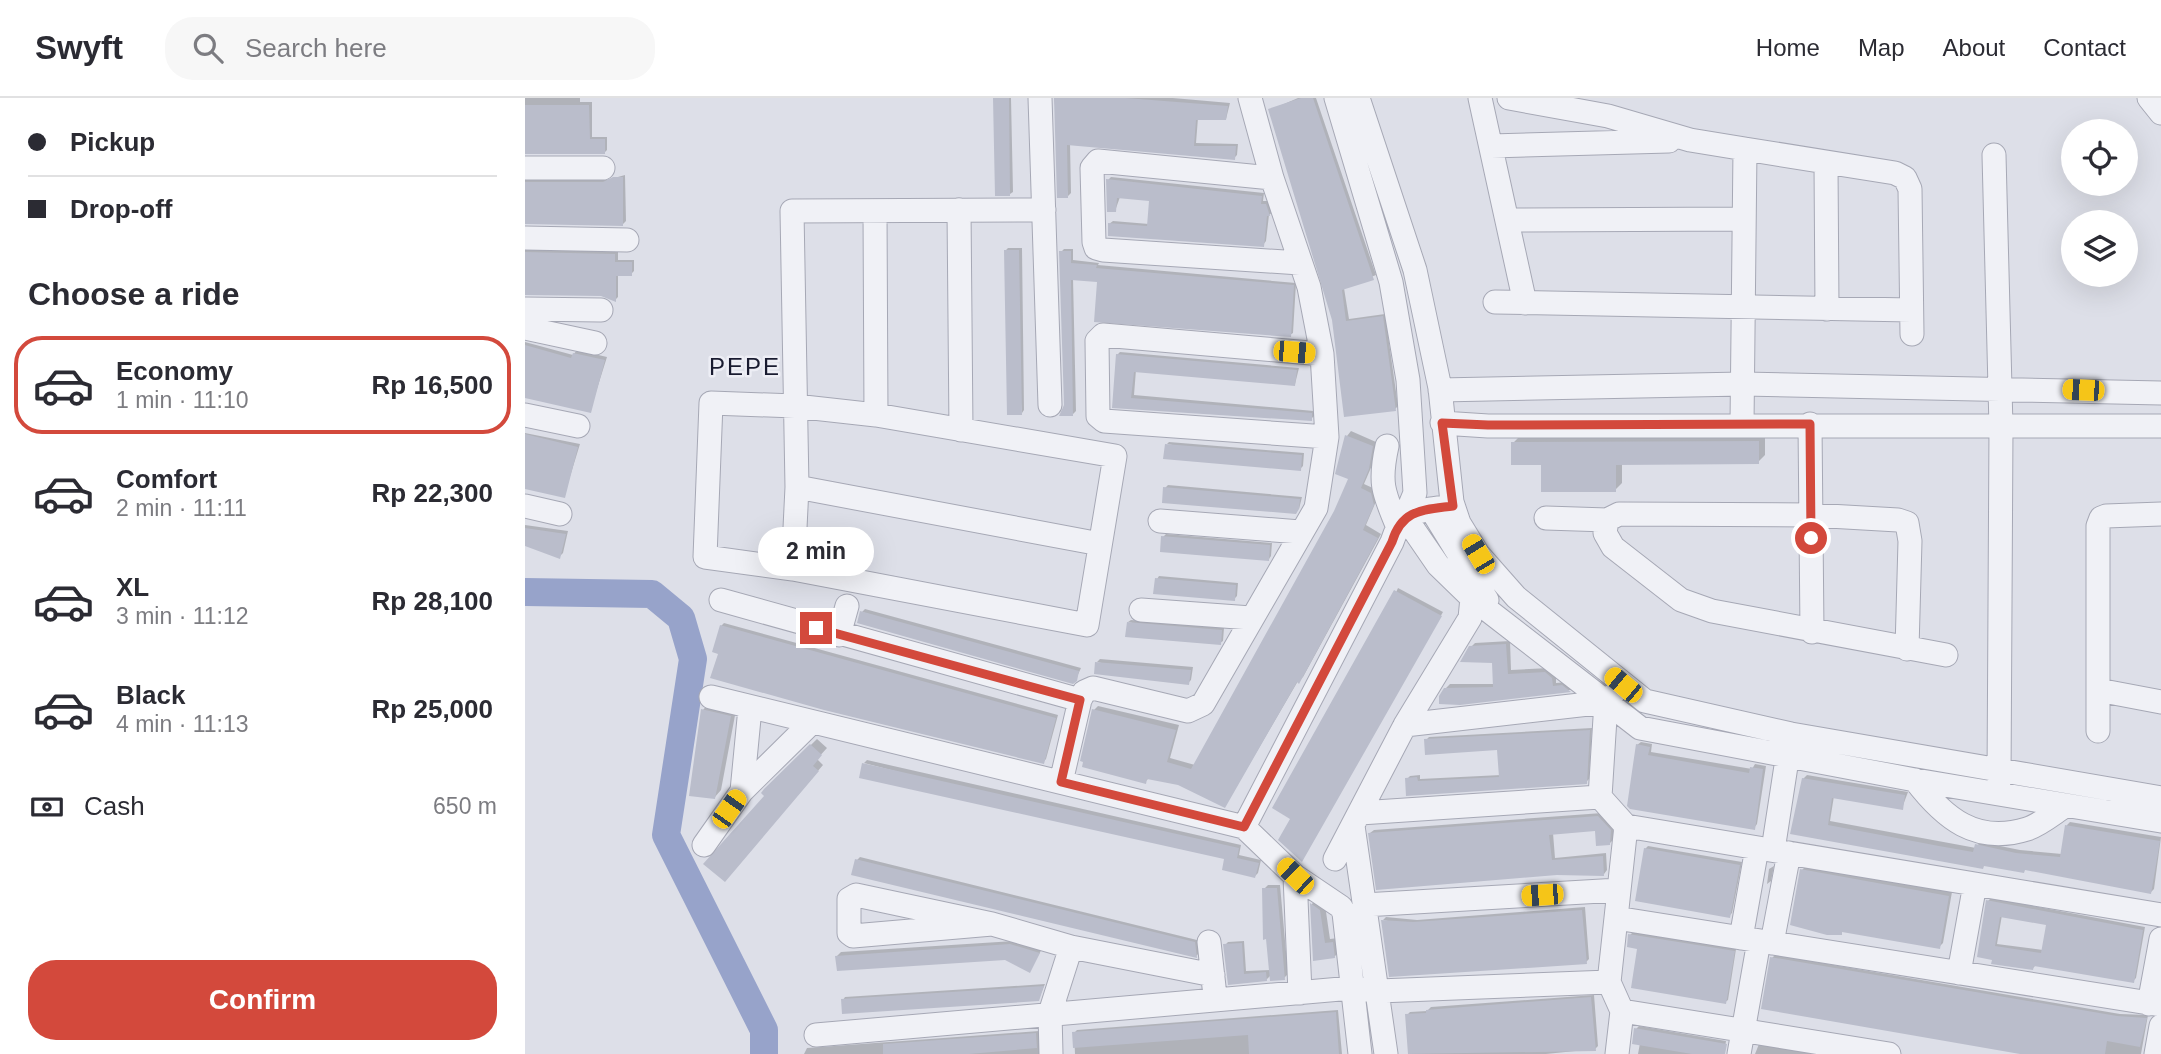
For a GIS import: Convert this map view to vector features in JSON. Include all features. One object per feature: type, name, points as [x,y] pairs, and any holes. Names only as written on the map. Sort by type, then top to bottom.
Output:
[{"type":"street","points":[[1040,98],[1050,405]]},
{"type":"street","points":[[1061,782],[1084,692],[1093,688],[1188,711],[1197,709],[1316,508],[1327,437],[1322,354],[1309,287],[1272,178],[1250,98]]},
{"type":"street","points":[[1244,827],[1415,493],[1408,380],[1391,282],[1336,98]]},
{"type":"street","points":[[1358,98],[1415,270],[1440,390],[1442,508],[1496,615]]},
{"type":"street","points":[[1480,98],[1509,220],[1525,303]]},
{"type":"street","points":[[1509,98],[1608,116],[1689,140],[1895,173],[1909,183],[1912,334]]},
{"type":"street","points":[[2149,98],[2161,113]]},
{"type":"street","points":[[1491,146],[1689,140]]},
{"type":"street","points":[[1742,424],[1745,149]]},
{"type":"street","points":[[1994,155],[2001,427],[1999,793]]},
{"type":"street","points":[[1272,178],[1098,161],[1092,168],[1094,242],[1096,247],[1103,250],[1300,263]]},
{"type":"street","points":[[1826,164],[1827,309]]},
{"type":"street","points":[[525,168],[603,168]]},
{"type":"street","points":[[959,210],[961,430]]},
{"type":"street","points":[[793,569],[797,487],[792,211],[1044,210]]},
{"type":"street","points":[[874,211],[876,415]]},
{"type":"street","points":[[1509,220],[1744,219]]},
{"type":"street","points":[[525,238],[627,240]]},
{"type":"street","points":[[1495,302],[1912,310]]},
{"type":"street","points":[[525,309],[596,310],[588,342],[525,328]]},
{"type":"street","points":[[1322,354],[1103,335],[1097,341],[1098,416],[1104,421],[1327,437]]},
{"type":"street","points":[[1440,390],[1743,384],[1999,387],[2161,393]]},
{"type":"street","points":[[711,403],[795,406],[876,415],[961,430],[1115,456],[1087,625],[793,569],[705,557],[708,406],[711,403]]},
{"type":"street","points":[[525,415],[578,426]]},
{"type":"street","points":[[1442,423],[2161,426]]},
{"type":"street","points":[[1810,424],[1812,632]]},
{"type":"street","points":[[1387,446],[1381,475],[1382,486],[1401,521],[1472,598],[1640,729],[1652,733],[1790,745],[2000,769],[2161,798]]},
{"type":"street","points":[[797,487],[1100,544]]},
{"type":"street","points":[[525,506],[560,514]]},
{"type":"street","points":[[1401,521],[1442,508]]},
{"type":"street","points":[[1442,508],[1516,597],[1645,701],[1915,780],[2161,821]]},
{"type":"street","points":[[1546,518],[1607,520],[1619,514],[1811,515],[1898,520],[1907,523],[1910,541],[1907,649]]},
{"type":"street","points":[[2098,731],[2101,518],[2117,514],[2161,514]]},
{"type":"street","points":[[1607,520],[1605,533],[1613,547],[1681,600],[1712,611],[1946,656]]},
{"type":"street","points":[[1160,521],[1300,532]]},
{"type":"street","points":[[1335,859],[1405,725],[1470,618],[1472,598]]},
{"type":"street","points":[[722,600],[839,635],[1080,700]]},
{"type":"street","points":[[839,635],[847,606]]},
{"type":"street","points":[[1140,610],[1251,618]]},
{"type":"street","points":[[1461,634],[1496,615]]},
{"type":"street","points":[[1405,725],[1606,702],[1623,685]]},
{"type":"street","points":[[2098,690],[2161,702]]},
{"type":"street","points":[[711,697],[810,724],[1244,827],[1295,876],[1341,907],[1344,913],[1360,1054]]},
{"type":"street","points":[[1606,702],[1600,797],[1626,826],[2161,915]]},
{"type":"street","points":[[742,791],[750,708]]},
{"type":"street","points":[[704,845],[742,791],[810,724]]},
{"type":"street","points":[[1739,1054],[1790,745]]},
{"type":"street","points":[[1915,780],[1936,807],[1951,820],[1975,831],[2003,833],[2029,828],[2065,806]]},
{"type":"street","points":[[1356,820],[1600,797]]},
{"type":"street","points":[[1356,820],[1364,905],[1379,991],[1386,1054]]},
{"type":"street","points":[[1617,1054],[1622,1011],[1609,982],[1626,826]]},
{"type":"street","points":[[1757,941],[1773,850]]},
{"type":"street","points":[[1295,876],[1300,993]]},
{"type":"street","points":[[1959,973],[1975,884]]},
{"type":"street","points":[[1364,905],[1619,890]]},
{"type":"street","points":[[992,924],[853,936],[849,933],[849,899],[856,895],[992,924],[1070,947],[1213,975]]},
{"type":"street","points":[[1616,918],[2155,1004],[2161,939]]},
{"type":"street","points":[[1209,942],[1216,1000]]},
{"type":"street","points":[[1051,1054],[1050,1013],[1070,947]]},
{"type":"street","points":[[815,1035],[1352,988],[1379,991],[1609,982]]},
{"type":"street","points":[[1622,1011],[1889,1054]]},
{"type":"street","points":[[2156,1054],[2161,1026]]},
{"type":"building","points":[[993,98],[1009,98],[1010,196],[995,196]]},
{"type":"building","points":[[1054,98],[1126,98],[1228,106],[1226,120],[1196,120],[1194,146],[1236,146],[1235,160],[1067,145],[1068,198],[1057,198]]},
{"type":"building","points":[[1301,98],[1313,98],[1374,280],[1342,290],[1346,321],[1383,316],[1396,411],[1344,417],[1332,320],[1268,109]]},
{"type":"building","points":[[525,105],[589,105],[590,139],[605,139],[605,154],[525,154]]},
{"type":"building","points":[[613,177],[623,177],[623,226],[525,224],[525,182],[603,182]]},
{"type":"building","points":[[1106,179],[1262,196],[1261,204],[1266,204],[1270,216],[1267,216],[1264,247],[1108,236],[1108,223],[1147,226],[1149,201],[1117,198],[1116,212],[1107,212]]},
{"type":"building","points":[[1004,250],[1019,250],[1022,415],[1007,415]]},
{"type":"building","points":[[1059,251],[1071,251],[1071,263],[1097,265],[1096,268],[1294,285],[1291,337],[1094,322],[1097,282],[1071,280],[1073,416],[1059,416],[1064,405]]},
{"type":"building","points":[[525,252],[615,254],[615,262],[632,262],[632,276],[616,276],[616,302],[601,296],[525,295]]},
{"type":"building","points":[[525,345],[571,358],[573,353],[605,360],[591,413],[525,398]]},
{"type":"building","points":[[1116,354],[1297,370],[1295,386],[1134,372],[1131,398],[1312,413],[1312,421],[1112,408]]},
{"type":"building","points":[[525,434],[578,447],[565,498],[525,489]]},
{"type":"building","points":[[1345,435],[1373,446],[1369,469],[1361,488],[1371,493],[1374,505],[1363,530],[1378,538],[1299,684],[1297,682],[1225,808],[1178,785],[1147,779],[1146,784],[1082,767],[1083,762],[1080,761],[1092,709],[1176,730],[1167,762],[1191,769],[1334,511],[1348,479],[1335,474]]},
{"type":"building","points":[[1759,441],[1759,464],[1616,465],[1616,492],[1541,492],[1541,465],[1511,465],[1511,442]]},
{"type":"building","points":[[1165,444],[1302,455],[1301,471],[1163,459]]},
{"type":"building","points":[[1163,487],[1300,499],[1299,509],[1296,514],[1162,503]]},
{"type":"building","points":[[525,528],[566,534],[560,559],[525,546]]},
{"type":"building","points":[[1161,536],[1270,545],[1269,561],[1160,552]]},
{"type":"building","points":[[1155,578],[1236,585],[1235,601],[1153,594]]},
{"type":"building","points":[[1394,590],[1442,616],[1302,862],[1278,840],[1290,819],[1272,808]]},
{"type":"building","points":[[860,611],[1079,671],[1077,681],[1073,684],[857,623]]},
{"type":"building","points":[[1127,622],[1222,630],[1221,645],[1125,637]]},
{"type":"building","points":[[720,625],[1056,718],[1044,764],[824,710],[710,678],[718,654],[712,652]]},
{"type":"building","points":[[1506,644],[1508,674],[1545,672],[1552,678],[1553,686],[1562,685],[1571,692],[1460,705],[1439,704],[1439,696],[1444,688],[1493,687],[1492,663],[1460,662],[1469,646]]},
{"type":"building","points":[[1095,662],[1191,670],[1189,685],[1094,674]]},
{"type":"building","points":[[701,709],[731,716],[715,799],[689,796]]},
{"type":"building","points":[[1590,730],[1587,784],[1406,796],[1405,778],[1417,777],[1418,781],[1499,777],[1497,750],[1425,755],[1424,739]]},
{"type":"building","points":[[810,744],[822,755],[813,766],[819,771],[725,882],[703,864],[764,796],[761,793],[764,789]]},
{"type":"building","points":[[1636,744],[1650,747],[1648,755],[1749,773],[1750,767],[1763,769],[1755,830],[1630,809],[1627,806]]},
{"type":"building","points":[[862,763],[1239,848],[1237,858],[1259,863],[1255,878],[1222,870],[1224,859],[859,778]]},
{"type":"building","points":[[1802,778],[1905,795],[1903,810],[1832,798],[1828,825],[1973,852],[1975,844],[2016,853],[2060,857],[2065,825],[2160,841],[2151,894],[2025,870],[2024,873],[1984,866],[1983,869],[1790,834]]},
{"type":"building","points":[[1598,816],[1611,830],[1610,845],[1596,846],[1595,831],[1549,835],[1552,860],[1603,856],[1604,876],[1557,875],[1376,890],[1368,833]]},
{"type":"building","points":[[1644,848],[1740,865],[1730,918],[1635,901]]},
{"type":"building","points":[[855,859],[1195,942],[1197,958],[851,875]]},
{"type":"building","points":[[1800,869],[1949,896],[1940,949],[1842,932],[1842,935],[1827,935],[1790,925]]},
{"type":"building","points":[[1262,888],[1277,888],[1285,980],[1270,981],[1266,939],[1263,940]]},
{"type":"building","points":[[1986,900],[2143,930],[2134,983],[2034,966],[2033,970],[1991,964],[1992,960],[1977,957]],"holes":[[[2000,917],[2046,925],[2041,953],[1995,946]]]},
{"type":"building","points":[[1310,903],[1320,910],[1325,943],[1333,942],[1335,958],[1313,961]]},
{"type":"building","points":[[1582,910],[1587,964],[1389,977],[1381,920],[1413,922]]},
{"type":"building","points":[[1628,934],[1735,951],[1726,1004],[1631,988],[1637,949],[1627,947]]},
{"type":"building","points":[[1242,943],[1244,974],[1266,972],[1267,981],[1228,985],[1223,944]]},
{"type":"building","points":[[1010,944],[1040,953],[1030,973],[1005,960],[837,971],[835,956]]},
{"type":"building","points":[[1770,957],[2117,1016],[2147,1018],[2140,1047],[2107,1041],[2105,1054],[2020,1054],[1761,1009]]},
{"type":"building","points":[[1044,986],[1039,1001],[842,1014],[841,999]]},
{"type":"building","points":[[1591,997],[1596,1051],[1408,1054],[1405,1014]]},
{"type":"building","points":[[1336,1012],[1339,1054],[1249,1054],[1248,1035],[1073,1048],[1072,1032]]},
{"type":"building","points":[[1634,1028],[1727,1044],[1725,1054],[1692,1054],[1632,1044]]},
{"type":"building","points":[[1036,1033],[1037,1048],[969,1054],[883,1054],[883,1044]]},
{"type":"waterway","points":[[525,592],[652,594],[681,618],[693,659],[666,835],[764,1030],[764,1054]]},
{"type":"district","name":"PEPE","points":[[745,367]]},
{"type":"route","points":[[816,628],[1080,700],[1061,782],[1244,827],[1392,542],[1397,525],[1405,517],[1453,506],[1442,423],[1810,424],[1811,538]]}]
